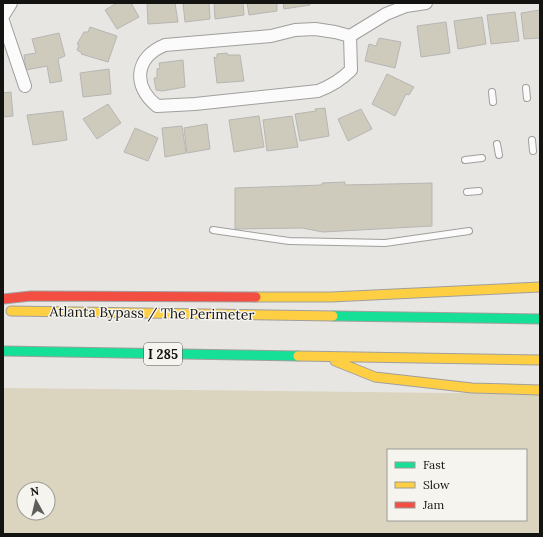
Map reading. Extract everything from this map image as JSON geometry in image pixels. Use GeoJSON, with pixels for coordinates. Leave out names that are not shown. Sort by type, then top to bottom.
{"type":"FeatureCollection","features":[{"type":"Feature","properties":{"kind":"highway"},"geometry":{"type":"LineString","coordinates":[[3,299],[31,296],[331,297],[540,287]]}},
{"type":"Feature","properties":{"kind":"highway","name":"Atlanta Bypass / The Perimeter"},"geometry":{"type":"LineString","coordinates":[[3,311],[540,319]]}},
{"type":"Feature","properties":{"kind":"highway","name":"I 285"},"geometry":{"type":"LineString","coordinates":[[3,351],[540,360]]}},
{"type":"Feature","properties":{"kind":"highway"},"geometry":{"type":"LineString","coordinates":[[322,356],[375,377],[472,388],[540,390]]}},
{"type":"Feature","properties":{"kind":"street"},"geometry":{"type":"LineString","coordinates":[[3,16],[11,3]]}},
{"type":"Feature","properties":{"kind":"street"},"geometry":{"type":"LineString","coordinates":[[355,33],[351,70],[331,86],[318,91],[195,104],[157,106],[145,93],[141,85],[140,75],[142,65],[148,55],[155,49],[165,45],[271,36],[315,29],[355,33],[386,14],[406,6],[426,3]]}},
{"type":"Feature","properties":{"kind":"street"},"geometry":{"type":"LineString","coordinates":[[3,21],[25,86]]}},
{"type":"Feature","properties":{"kind":"lane"},"geometry":{"type":"LineString","coordinates":[[526,88],[527,98]]}},
{"type":"Feature","properties":{"kind":"lane"},"geometry":{"type":"LineString","coordinates":[[492,92],[493,102]]}},
{"type":"Feature","properties":{"kind":"lane"},"geometry":{"type":"LineString","coordinates":[[532,140],[533,151]]}},
{"type":"Feature","properties":{"kind":"lane"},"geometry":{"type":"LineString","coordinates":[[497,144],[499,156]]}},
{"type":"Feature","properties":{"kind":"lane"},"geometry":{"type":"LineString","coordinates":[[465,160],[482,158]]}},
{"type":"Feature","properties":{"kind":"lane"},"geometry":{"type":"LineString","coordinates":[[467,192],[479,191]]}},
{"type":"Feature","properties":{"kind":"lane"},"geometry":{"type":"LineString","coordinates":[[213,230],[289,241],[385,243],[469,231]]}},
{"type":"Feature","properties":{"kind":"shaded area"},"geometry":{"type":"Polygon","coordinates":[[[3,388],[540,394],[540,534],[3,534],[3,388]]]}},
{"type":"Feature","properties":{"kind":"building"},"geometry":{"type":"Polygon","coordinates":[[[117,3],[131,3],[139,17],[117,29],[105,10],[117,3]]]}},
{"type":"Feature","properties":{"kind":"building"},"geometry":{"type":"Polygon","coordinates":[[[147,3],[175,3],[178,22],[148,24],[147,3]]]}},
{"type":"Feature","properties":{"kind":"building"},"geometry":{"type":"Polygon","coordinates":[[[183,3],[209,3],[210,19],[185,22],[183,3]]]}},
{"type":"Feature","properties":{"kind":"building"},"geometry":{"type":"Polygon","coordinates":[[[214,3],[243,3],[244,15],[215,19],[214,3]]]}},
{"type":"Feature","properties":{"kind":"building"},"geometry":{"type":"Polygon","coordinates":[[[247,3],[277,3],[277,11],[249,15],[247,3]]]}},
{"type":"Feature","properties":{"kind":"building"},"geometry":{"type":"Polygon","coordinates":[[[283,3],[310,3],[310,5],[284,9],[283,3]]]}},
{"type":"Feature","properties":{"kind":"building"},"geometry":{"type":"Polygon","coordinates":[[[540,10],[540,38],[524,39],[521,13],[540,10]]]}},
{"type":"Feature","properties":{"kind":"building"},"geometry":{"type":"Polygon","coordinates":[[[515,12],[519,41],[491,44],[487,15],[515,12]]]}},
{"type":"Feature","properties":{"kind":"building"},"geometry":{"type":"Polygon","coordinates":[[[482,17],[486,44],[458,49],[454,21],[482,17]]]}},
{"type":"Feature","properties":{"kind":"building"},"geometry":{"type":"Polygon","coordinates":[[[446,22],[450,53],[421,57],[417,26],[446,22]]]}},
{"type":"Feature","properties":{"kind":"building"},"geometry":{"type":"Polygon","coordinates":[[[90,27],[117,36],[108,62],[81,54],[82,53],[77,50],[79,45],[77,44],[84,32],[88,32],[90,27]]]}},
{"type":"Feature","properties":{"kind":"building"},"geometry":{"type":"Polygon","coordinates":[[[59,33],[65,56],[58,59],[62,81],[50,83],[47,66],[26,70],[24,55],[36,53],[32,39],[59,33]]]}},
{"type":"Feature","properties":{"kind":"building"},"geometry":{"type":"Polygon","coordinates":[[[379,38],[401,42],[395,68],[365,61],[369,44],[376,46],[379,38]]]}},
{"type":"Feature","properties":{"kind":"building"},"geometry":{"type":"Polygon","coordinates":[[[227,53],[228,55],[240,55],[244,81],[217,83],[214,57],[217,58],[217,54],[227,53]]]}},
{"type":"Feature","properties":{"kind":"building"},"geometry":{"type":"Polygon","coordinates":[[[183,60],[185,87],[162,91],[156,90],[154,78],[157,78],[157,69],[160,68],[159,63],[183,60]]]}},
{"type":"Feature","properties":{"kind":"building"},"geometry":{"type":"Polygon","coordinates":[[[109,69],[111,94],[83,97],[80,73],[109,69]]]}},
{"type":"Feature","properties":{"kind":"building"},"geometry":{"type":"Polygon","coordinates":[[[387,74],[414,87],[409,95],[406,94],[395,116],[372,104],[387,74]]]}},
{"type":"Feature","properties":{"kind":"building"},"geometry":{"type":"Polygon","coordinates":[[[11,92],[13,116],[3,117],[3,93],[11,92]]]}},
{"type":"Feature","properties":{"kind":"building"},"geometry":{"type":"Polygon","coordinates":[[[108,104],[121,123],[97,139],[83,119],[108,104]]]}},
{"type":"Feature","properties":{"kind":"building"},"geometry":{"type":"Polygon","coordinates":[[[325,108],[329,136],[300,141],[295,114],[325,108]]]}},
{"type":"Feature","properties":{"kind":"building"},"geometry":{"type":"Polygon","coordinates":[[[361,109],[372,129],[348,141],[338,119],[361,109]]]}},
{"type":"Feature","properties":{"kind":"building"},"geometry":{"type":"Polygon","coordinates":[[[63,111],[67,140],[33,145],[27,115],[63,111]]]}},
{"type":"Feature","properties":{"kind":"building"},"geometry":{"type":"Polygon","coordinates":[[[259,116],[264,147],[234,152],[229,120],[259,116]]]}},
{"type":"Feature","properties":{"kind":"building"},"geometry":{"type":"Polygon","coordinates":[[[292,116],[298,147],[267,151],[263,120],[292,116]]]}},
{"type":"Feature","properties":{"kind":"building"},"geometry":{"type":"Polygon","coordinates":[[[207,124],[210,149],[187,153],[184,128],[207,124]]]}},
{"type":"Feature","properties":{"kind":"building"},"geometry":{"type":"Polygon","coordinates":[[[182,126],[186,153],[165,157],[162,128],[182,126]]]}},
{"type":"Feature","properties":{"kind":"building"},"geometry":{"type":"Polygon","coordinates":[[[135,128],[158,138],[148,161],[124,152],[135,128]]]}},
{"type":"Feature","properties":{"kind":"building"},"geometry":{"type":"Polygon","coordinates":[[[345,182],[345,185],[432,183],[432,226],[323,232],[302,228],[235,229],[235,188],[322,185],[322,183],[345,182]]]}},
{"type":"Feature","properties":{"kind":"traffic: fast"},"geometry":{"type":"LineString","coordinates":[[333,316],[540,319]]}},
{"type":"Feature","properties":{"kind":"traffic: fast"},"geometry":{"type":"LineString","coordinates":[[3,351],[298,356]]}},
{"type":"Feature","properties":{"kind":"traffic: slow"},"geometry":{"type":"LineString","coordinates":[[256,297],[331,297],[540,287]]}},
{"type":"Feature","properties":{"kind":"traffic: slow"},"geometry":{"type":"LineString","coordinates":[[11,311],[333,316]]}},
{"type":"Feature","properties":{"kind":"traffic: slow"},"geometry":{"type":"LineString","coordinates":[[298,356],[540,360]]}},
{"type":"Feature","properties":{"kind":"traffic: slow"},"geometry":{"type":"LineString","coordinates":[[335,361],[375,377],[472,388],[540,390]]}},
{"type":"Feature","properties":{"kind":"traffic: jam"},"geometry":{"type":"LineString","coordinates":[[3,299],[31,296],[256,297]]}}]}
